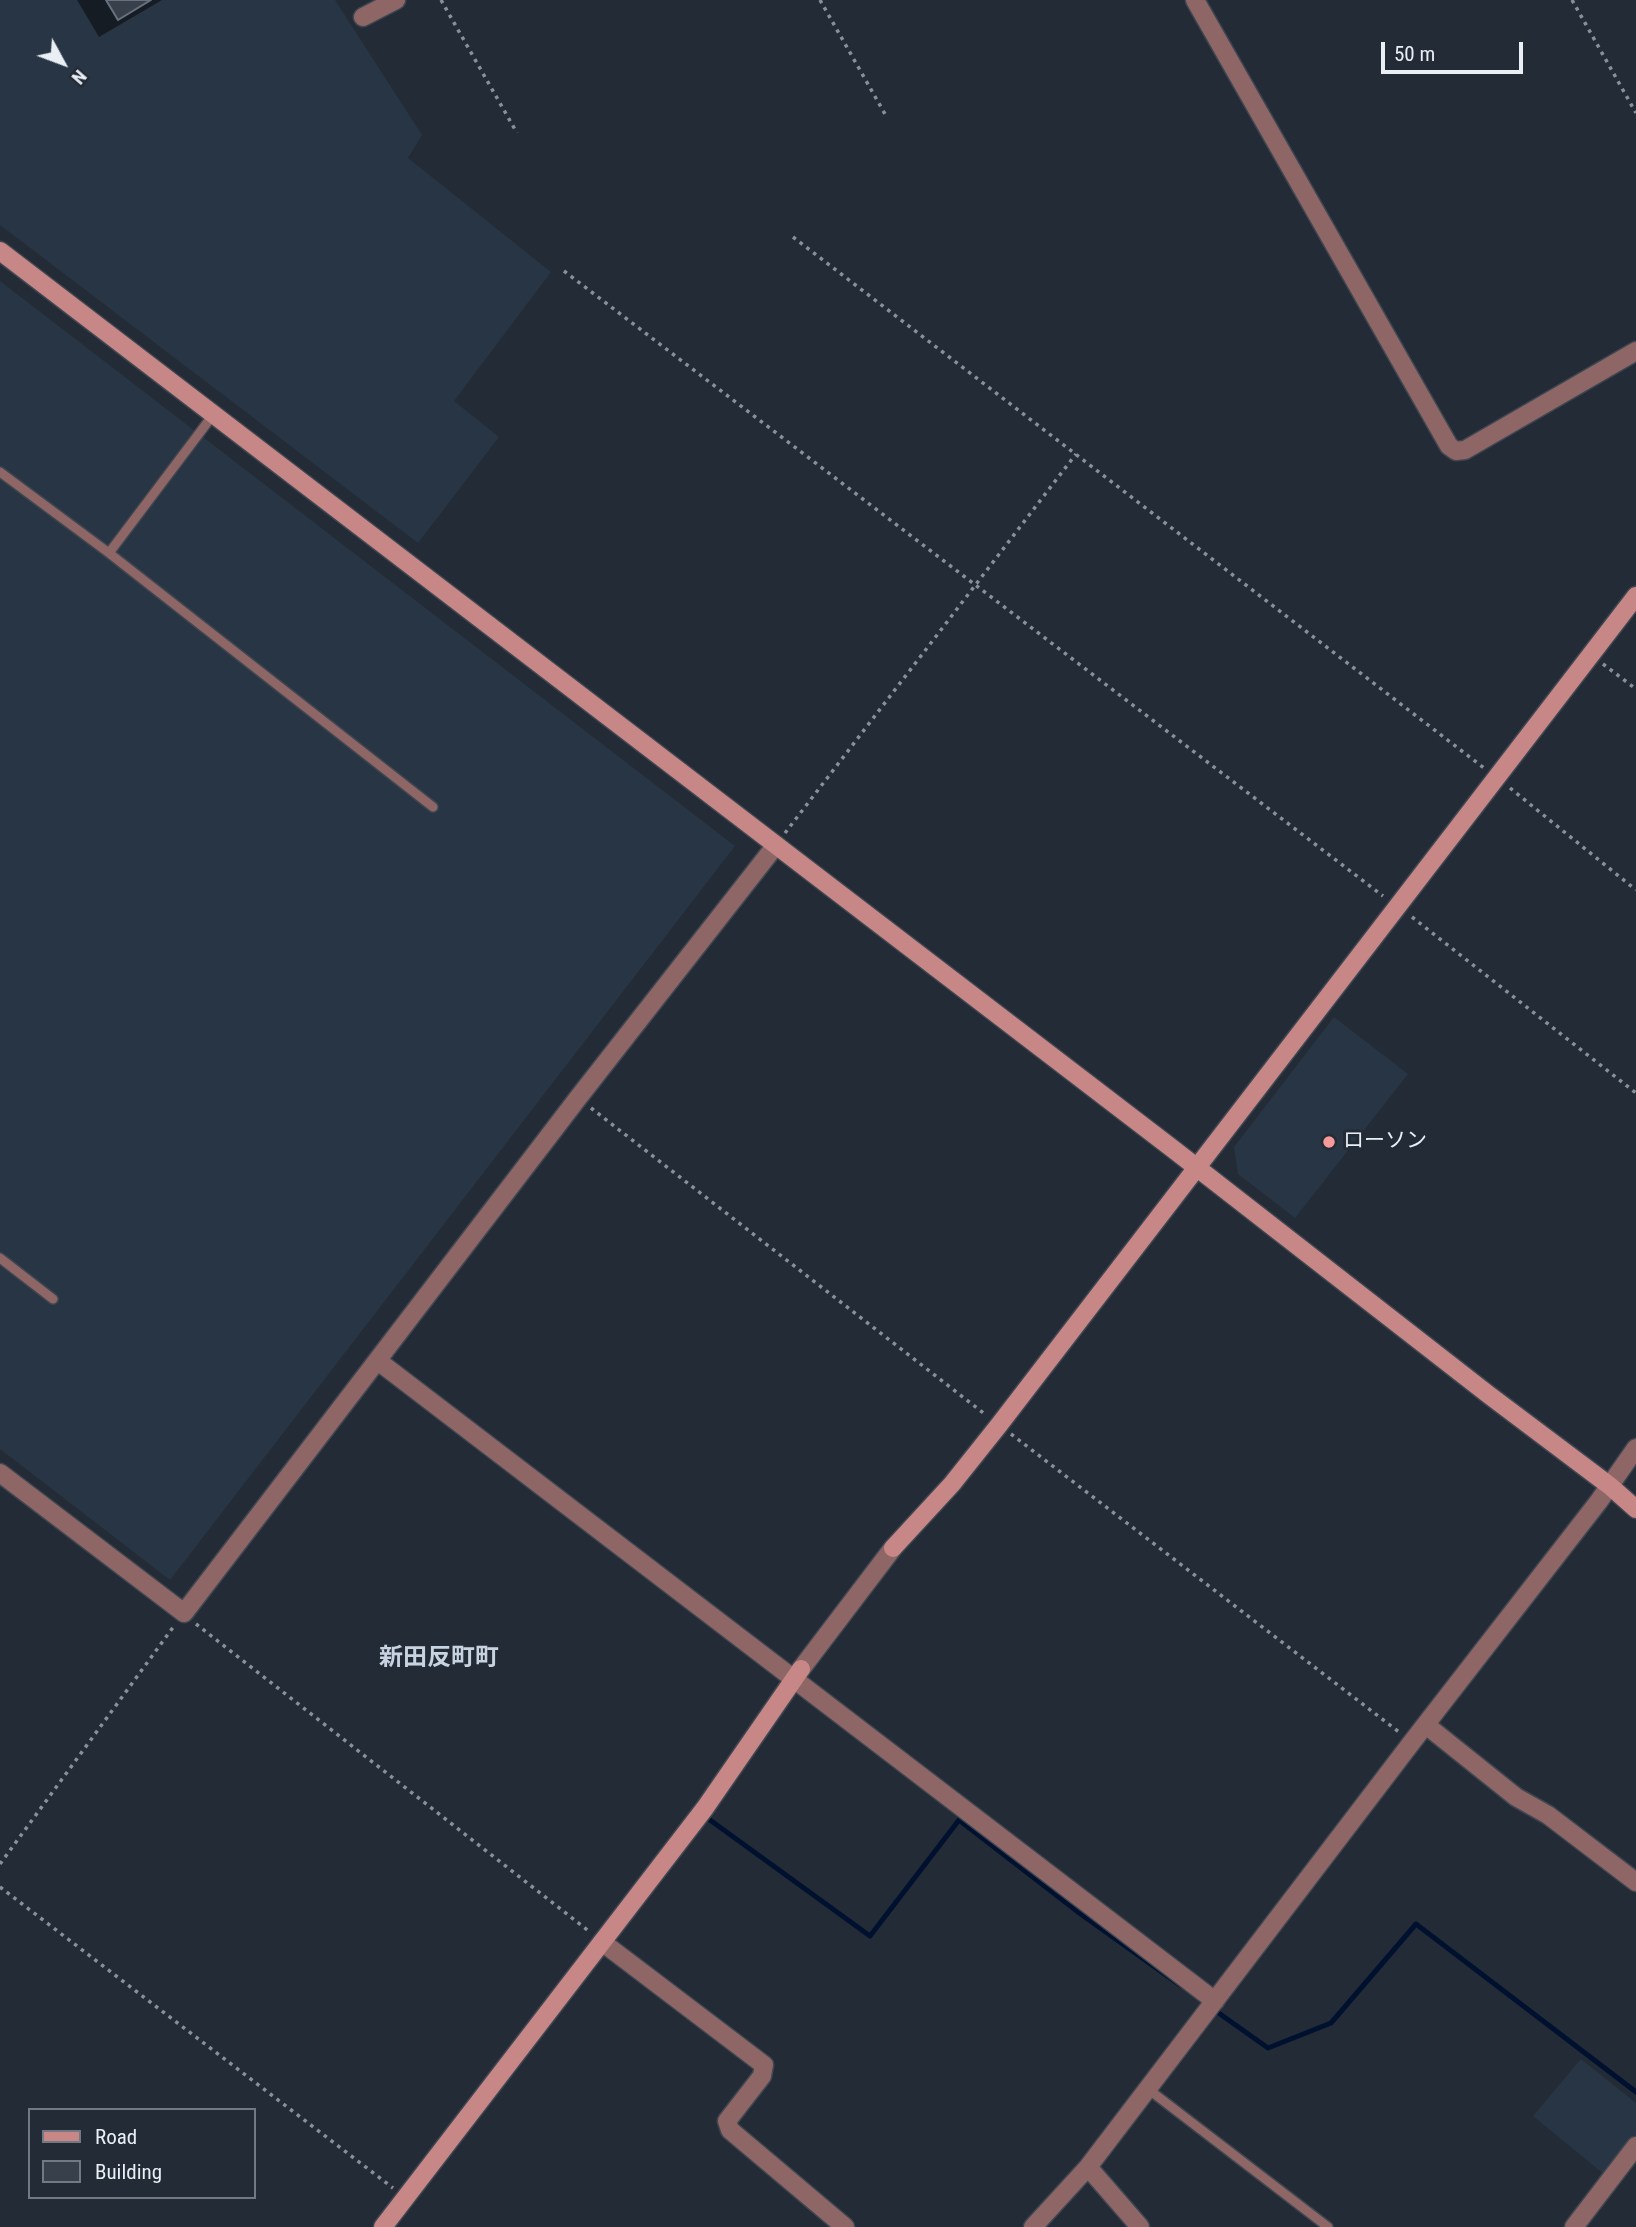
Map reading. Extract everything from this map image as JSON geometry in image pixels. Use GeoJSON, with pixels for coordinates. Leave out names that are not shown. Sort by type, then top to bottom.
{"type":"FeatureCollection","features":[{"type":"Feature","properties":{"kind":"street"},"geometry":{"type":"LineString","coordinates":[[363,17],[396,0]]}},
{"type":"Feature","properties":{"kind":"street"},"geometry":{"type":"LineString","coordinates":[[1195,0],[1449,446],[1455,451],[1465,450],[1636,351]]}},
{"type":"Feature","properties":{"kind":"street"},"geometry":{"type":"LineString","coordinates":[[0,251],[1197,1168],[1610,1486],[1636,1510]]}},
{"type":"Feature","properties":{"kind":"street"},"geometry":{"type":"LineString","coordinates":[[383,2227],[705,1808],[797,1674],[893,1548],[952,1484],[999,1425],[1636,596]]}},
{"type":"Feature","properties":{"kind":"street"},"geometry":{"type":"LineString","coordinates":[[0,1473],[184,1613],[578,1098],[776,845]]}},
{"type":"Feature","properties":{"kind":"street"},"geometry":{"type":"LineString","coordinates":[[378,1361],[797,1674],[1215,2001]]}},
{"type":"Feature","properties":{"kind":"street"},"geometry":{"type":"LineString","coordinates":[[1033,2227],[1088,2167],[1610,1486],[1636,1448]]}},
{"type":"Feature","properties":{"kind":"street"},"geometry":{"type":"LineString","coordinates":[[1426,1725],[1516,1797],[1548,1815],[1636,1882]]}},
{"type":"Feature","properties":{"kind":"street"},"geometry":{"type":"LineString","coordinates":[[602,1942],[764,2065],[762,2076],[727,2121],[730,2130],[845,2227]]}},
{"type":"Feature","properties":{"kind":"street"},"geometry":{"type":"LineString","coordinates":[[1574,2227],[1636,2146]]}},
{"type":"Feature","properties":{"kind":"street"},"geometry":{"type":"LineString","coordinates":[[1088,2167],[1140,2227]]}},
{"type":"Feature","properties":{"kind":"lane"},"geometry":{"type":"LineString","coordinates":[[108,553],[213,415]]}},
{"type":"Feature","properties":{"kind":"lane"},"geometry":{"type":"LineString","coordinates":[[0,472],[433,807]]}},
{"type":"Feature","properties":{"kind":"lane"},"geometry":{"type":"LineString","coordinates":[[0,1258],[53,1298]]}},
{"type":"Feature","properties":{"kind":"lane"},"geometry":{"type":"LineString","coordinates":[[1148,2089],[1328,2227]]}},
{"type":"Feature","properties":{"kind":"path"},"geometry":{"type":"LineString","coordinates":[[441,0],[517,132]]}},
{"type":"Feature","properties":{"kind":"path"},"geometry":{"type":"LineString","coordinates":[[820,0],[885,114]]}},
{"type":"Feature","properties":{"kind":"path"},"geometry":{"type":"LineString","coordinates":[[1572,0],[1636,113]]}},
{"type":"Feature","properties":{"kind":"path"},"geometry":{"type":"LineString","coordinates":[[793,237],[1496,777],[1636,890]]}},
{"type":"Feature","properties":{"kind":"path"},"geometry":{"type":"LineString","coordinates":[[564,271],[1397,906],[1636,1093]]}},
{"type":"Feature","properties":{"kind":"path"},"geometry":{"type":"LineString","coordinates":[[776,845],[1076,454]]}},
{"type":"Feature","properties":{"kind":"path"},"geometry":{"type":"LineString","coordinates":[[1591,654],[1636,689]]}},
{"type":"Feature","properties":{"kind":"path"},"geometry":{"type":"LineString","coordinates":[[578,1098],[1412,1742]]}},
{"type":"Feature","properties":{"kind":"path"},"geometry":{"type":"LineString","coordinates":[[0,1864],[184,1613],[602,1942]]}},
{"type":"Feature","properties":{"kind":"path"},"geometry":{"type":"LineString","coordinates":[[0,1887],[406,2198]]}},
{"type":"Feature","properties":{"kind":"shaded area"},"geometry":{"type":"Polygon","coordinates":[[[0,0],[335,0],[422,135],[408,158],[551,272],[454,401],[499,437],[418,543],[0,225],[0,0]]]}},
{"type":"Feature","properties":{"kind":"shaded area"},"geometry":{"type":"Polygon","coordinates":[[[0,281],[735,846],[170,1580],[0,1449],[0,281]]]}},
{"type":"Feature","properties":{"kind":"shaded area"},"geometry":{"type":"Polygon","coordinates":[[[1334,1017],[1408,1074],[1295,1218],[1238,1174],[1234,1147],[1334,1017]]]}},
{"type":"Feature","properties":{"kind":"shaded area"},"geometry":{"type":"Polygon","coordinates":[[[1581,2059],[1636,2103],[1636,2135],[1605,2175],[1533,2116],[1581,2059]]]}},
{"type":"Feature","properties":{"kind":"building"},"geometry":{"type":"Polygon","coordinates":[[[106,0],[151,0],[118,20],[106,0]]]}},
{"type":"Feature","properties":{"kind":"waterway"},"geometry":{"type":"LineString","coordinates":[[710,1820],[870,1936],[959,1820],[1082,1915],[1180,1985]]}},
{"type":"Feature","properties":{"kind":"waterway"},"geometry":{"type":"LineString","coordinates":[[1213,2009],[1268,2048],[1331,2023],[1416,1924],[1636,2092]]}},
{"type":"Feature","properties":{"kind":"place","name":"ローソン"},"geometry":{"type":"Point","coordinates":[1329,1142]}},
{"type":"Feature","properties":{"kind":"district","name":"新田反町町"},"geometry":{"type":"Point","coordinates":[439,1659]}}]}
